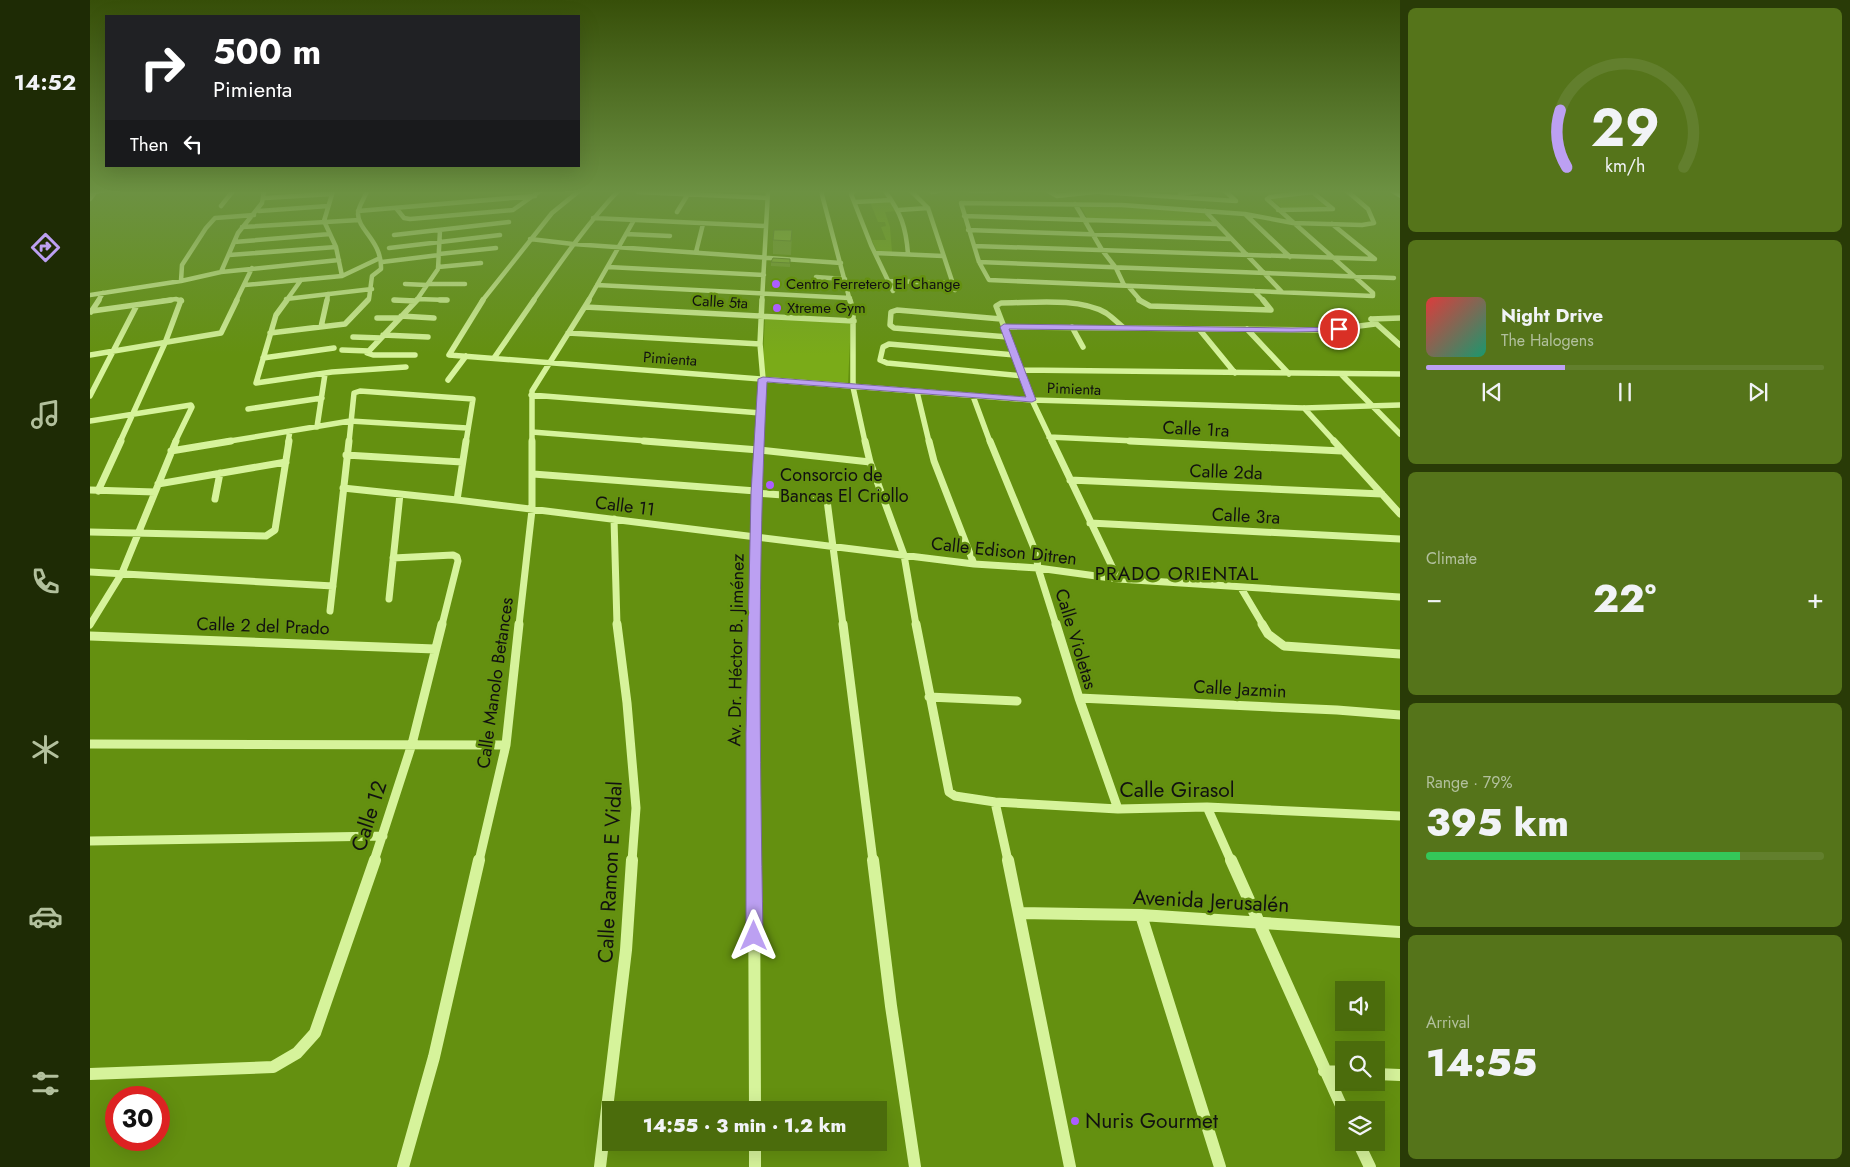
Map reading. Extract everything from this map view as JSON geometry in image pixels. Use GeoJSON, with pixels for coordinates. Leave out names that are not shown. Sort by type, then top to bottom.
{"type":"FeatureCollection","features":[{"type":"Feature","properties":{"kind":"street"},"geometry":{"type":"LineString","coordinates":[[181,281],[182,265],[195,245]]}},
{"type":"Feature","properties":{"kind":"street"},"geometry":{"type":"LineString","coordinates":[[221,272],[233,245]]}},
{"type":"Feature","properties":{"kind":"street"},"geometry":{"type":"LineString","coordinates":[[270,333],[346,324],[369,299],[372,289],[372,276],[381,269],[378,245]]}},
{"type":"Feature","properties":{"kind":"street"},"geometry":{"type":"LineString","coordinates":[[389,248],[410,245]]}},
{"type":"Feature","properties":{"kind":"street"},"geometry":{"type":"LineString","coordinates":[[342,350],[369,351],[400,318],[428,284],[438,267],[439,245]]}},
{"type":"Feature","properties":{"kind":"street","name":"Pimienta"},"geometry":{"type":"LineString","coordinates":[[525,245],[483,300],[449,354],[1032,400],[1304,408],[1400,405]]}},
{"type":"Feature","properties":{"kind":"street"},"geometry":{"type":"LineString","coordinates":[[494,358],[572,245]]}},
{"type":"Feature","properties":{"kind":"street"},"geometry":{"type":"LineString","coordinates":[[595,245],[841,262]]}},
{"type":"Feature","properties":{"kind":"street"},"geometry":{"type":"LineString","coordinates":[[696,252],[698,245]]}},
{"type":"Feature","properties":{"kind":"street","name":"Av. Dr. Héctor B. Jiménez"},"geometry":{"type":"LineString","coordinates":[[755,1101],[753,733],[756,492],[763,379],[760,344],[765,245]]}},
{"type":"Feature","properties":{"kind":"street"},"geometry":{"type":"LineString","coordinates":[[836,245],[854,321],[853,387],[870,462],[904,555],[929,697],[1017,701]]}},
{"type":"Feature","properties":{"kind":"street"},"geometry":{"type":"LineString","coordinates":[[871,245],[893,291]]}},
{"type":"Feature","properties":{"kind":"street"},"geometry":{"type":"LineString","coordinates":[[907,245],[908,254]]}},
{"type":"Feature","properties":{"kind":"street"},"geometry":{"type":"LineString","coordinates":[[940,245],[955,290]]}},
{"type":"Feature","properties":{"kind":"street"},"geometry":{"type":"LineString","coordinates":[[1099,245],[1116,268],[1126,286],[1138,299],[1150,306],[1271,310],[1254,291]]}},
{"type":"Feature","properties":{"kind":"street"},"geometry":{"type":"LineString","coordinates":[[1237,245],[1282,292]]}},
{"type":"Feature","properties":{"kind":"street"},"geometry":{"type":"LineString","coordinates":[[1278,245],[1290,257]]}},
{"type":"Feature","properties":{"kind":"street"},"geometry":{"type":"LineString","coordinates":[[1318,245],[1332,258],[1353,276],[1372,293],[1373,296],[989,280],[979,262],[974,246],[1290,257],[1332,258],[1375,259],[1358,245]]}},
{"type":"Feature","properties":{"kind":"street"},"geometry":{"type":"LineString","coordinates":[[229,255],[336,247],[342,276]]}},
{"type":"Feature","properties":{"kind":"street","name":"Calle Manolo Betances"},"geometry":{"type":"LineString","coordinates":[[403,1167],[434,1058],[506,745],[532,510],[531,395],[533,388],[619,247]]}},
{"type":"Feature","properties":{"kind":"street"},"geometry":{"type":"LineString","coordinates":[[245,285],[342,276],[381,261],[439,256],[496,248]]}},
{"type":"Feature","properties":{"kind":"street"},"geometry":{"type":"LineString","coordinates":[[874,253],[943,256]]}},
{"type":"Feature","properties":{"kind":"street"},"geometry":{"type":"LineString","coordinates":[[90,294],[181,281],[221,272],[340,260]]}},
{"type":"Feature","properties":{"kind":"street"},"geometry":{"type":"LineString","coordinates":[[979,262],[1394,278]]}},
{"type":"Feature","properties":{"kind":"street"},"geometry":{"type":"LineString","coordinates":[[438,267],[481,263]]}},
{"type":"Feature","properties":{"kind":"street"},"geometry":{"type":"LineString","coordinates":[[608,267],[764,275]]}},
{"type":"Feature","properties":{"kind":"street"},"geometry":{"type":"LineString","coordinates":[[90,355],[222,332],[252,268]]}},
{"type":"Feature","properties":{"kind":"street"},"geometry":{"type":"LineString","coordinates":[[816,277],[845,279]]}},
{"type":"Feature","properties":{"kind":"street"},"geometry":{"type":"LineString","coordinates":[[301,280],[276,315],[256,383],[345,371],[406,367]]}},
{"type":"Feature","properties":{"kind":"street"},"geometry":{"type":"LineString","coordinates":[[889,281],[952,283]]}},
{"type":"Feature","properties":{"kind":"street"},"geometry":{"type":"LineString","coordinates":[[405,284],[465,284]]}},
{"type":"Feature","properties":{"kind":"street"},"geometry":{"type":"LineString","coordinates":[[597,285],[763,292],[850,298]]}},
{"type":"Feature","properties":{"kind":"street"},"geometry":{"type":"LineString","coordinates":[[286,299],[372,289]]}},
{"type":"Feature","properties":{"kind":"street"},"geometry":{"type":"LineString","coordinates":[[91,313],[103,293]]}},
{"type":"Feature","properties":{"kind":"street"},"geometry":{"type":"LineString","coordinates":[[321,327],[328,294]]}},
{"type":"Feature","properties":{"kind":"street"},"geometry":{"type":"LineString","coordinates":[[91,313],[182,300],[133,414],[94,490],[154,492]]}},
{"type":"Feature","properties":{"kind":"street"},"geometry":{"type":"LineString","coordinates":[[394,300],[448,300]]}},
{"type":"Feature","properties":{"kind":"street"},"geometry":{"type":"LineString","coordinates":[[1118,578],[1032,400],[996,306],[997,304],[1082,304],[1099,309],[1124,328]]}},
{"type":"Feature","properties":{"kind":"street"},"geometry":{"type":"LineString","coordinates":[[90,396],[137,305]]}},
{"type":"Feature","properties":{"kind":"street","name":"Calle 5ta"},"geometry":{"type":"LineString","coordinates":[[584,307],[854,321]]}},
{"type":"Feature","properties":{"kind":"street"},"geometry":{"type":"LineString","coordinates":[[1001,318],[897,310],[891,312],[890,325],[894,328],[1008,336]]}},
{"type":"Feature","properties":{"kind":"street"},"geometry":{"type":"LineString","coordinates":[[378,318],[434,318]]}},
{"type":"Feature","properties":{"kind":"street"},"geometry":{"type":"LineString","coordinates":[[1400,318],[1371,319],[1400,344]]}},
{"type":"Feature","properties":{"kind":"street"},"geometry":{"type":"LineString","coordinates":[[1004,327],[1328,330],[1375,324]]}},
{"type":"Feature","properties":{"kind":"street"},"geometry":{"type":"LineString","coordinates":[[1072,327],[1083,346]]}},
{"type":"Feature","properties":{"kind":"street"},"geometry":{"type":"LineString","coordinates":[[1199,329],[1235,373]]}},
{"type":"Feature","properties":{"kind":"street"},"geometry":{"type":"LineString","coordinates":[[1247,330],[1289,374]]}},
{"type":"Feature","properties":{"kind":"street"},"geometry":{"type":"LineString","coordinates":[[568,333],[760,344]]}},
{"type":"Feature","properties":{"kind":"street"},"geometry":{"type":"LineString","coordinates":[[353,337],[428,337]]}},
{"type":"Feature","properties":{"kind":"street"},"geometry":{"type":"LineString","coordinates":[[1015,356],[884,345],[880,360],[882,362],[1022,373],[1400,374]]}},
{"type":"Feature","properties":{"kind":"street"},"geometry":{"type":"LineString","coordinates":[[262,358],[334,348]]}},
{"type":"Feature","properties":{"kind":"street"},"geometry":{"type":"LineString","coordinates":[[369,351],[367,353],[373,355],[415,355]]}},
{"type":"Feature","properties":{"kind":"street"},"geometry":{"type":"LineString","coordinates":[[448,380],[466,356]]}},
{"type":"Feature","properties":{"kind":"street"},"geometry":{"type":"LineString","coordinates":[[317,426],[325,374]]}},
{"type":"Feature","properties":{"kind":"street"},"geometry":{"type":"LineString","coordinates":[[1342,375],[1400,434]]}},
{"type":"Feature","properties":{"kind":"street"},"geometry":{"type":"LineString","coordinates":[[330,611],[342,488],[354,393],[360,391],[471,398],[474,400],[467,428],[457,500]]}},
{"type":"Feature","properties":{"kind":"street"},"geometry":{"type":"LineString","coordinates":[[916,392],[934,461],[974,564]]}},
{"type":"Feature","properties":{"kind":"street"},"geometry":{"type":"LineString","coordinates":[[531,395],[760,413]]}},
{"type":"Feature","properties":{"kind":"street","name":"Calle Violetas"},"geometry":{"type":"LineString","coordinates":[[973,396],[998,463],[1036,554],[1038,568],[1079,698],[1118,809]]}},
{"type":"Feature","properties":{"kind":"street"},"geometry":{"type":"LineString","coordinates":[[248,409],[322,398]]}},
{"type":"Feature","properties":{"kind":"street"},"geometry":{"type":"LineString","coordinates":[[90,421],[191,405],[192,407],[171,451],[122,573],[90,625]]}},
{"type":"Feature","properties":{"kind":"street"},"geometry":{"type":"LineString","coordinates":[[1304,408],[1400,514]]}},
{"type":"Feature","properties":{"kind":"street"},"geometry":{"type":"LineString","coordinates":[[171,451],[350,421],[467,428]]}},
{"type":"Feature","properties":{"kind":"street"},"geometry":{"type":"LineString","coordinates":[[90,532],[266,536],[271,534],[274,530],[290,431]]}},
{"type":"Feature","properties":{"kind":"street"},"geometry":{"type":"LineString","coordinates":[[532,432],[759,450],[870,462]]}},
{"type":"Feature","properties":{"kind":"street","name":"Calle 1ra"},"geometry":{"type":"LineString","coordinates":[[1049,437],[1342,451]]}},
{"type":"Feature","properties":{"kind":"street"},"geometry":{"type":"LineString","coordinates":[[346,455],[462,462]]}},
{"type":"Feature","properties":{"kind":"street"},"geometry":{"type":"LineString","coordinates":[[158,484],[286,462]]}},
{"type":"Feature","properties":{"kind":"street"},"geometry":{"type":"LineString","coordinates":[[215,499],[220,473]]}},
{"type":"Feature","properties":{"kind":"street"},"geometry":{"type":"LineString","coordinates":[[533,474],[826,499],[890,1006],[915,1167]]}},
{"type":"Feature","properties":{"kind":"street","name":"Calle 2da"},"geometry":{"type":"LineString","coordinates":[[1070,480],[1382,494]]}},
{"type":"Feature","properties":{"kind":"street","name":"Calle 11"},"geometry":{"type":"LineString","coordinates":[[342,488],[457,500],[904,555]]}},
{"type":"Feature","properties":{"kind":"street"},"geometry":{"type":"LineString","coordinates":[[389,600],[400,494]]}},
{"type":"Feature","properties":{"kind":"street","name":"Calle Ramon E Vidal"},"geometry":{"type":"LineString","coordinates":[[600,1167],[626,950],[636,808],[627,703],[617,624],[614,519]]}},
{"type":"Feature","properties":{"kind":"street","name":"Calle 3ra"},"geometry":{"type":"LineString","coordinates":[[1090,523],[1400,539]]}},
{"type":"Feature","properties":{"kind":"street","name":"Calle 12"},"geometry":{"type":"LineString","coordinates":[[90,1074],[272,1067],[301,1050],[315,1033],[383,836],[412,744],[458,561],[458,557],[453,555],[393,558]]}},
{"type":"Feature","properties":{"kind":"street","name":"Calle Edison Ditren"},"geometry":{"type":"LineString","coordinates":[[904,555],[1118,578],[1241,588],[1400,597]]}},
{"type":"Feature","properties":{"kind":"street"},"geometry":{"type":"LineString","coordinates":[[90,572],[332,586]]}},
{"type":"Feature","properties":{"kind":"street"},"geometry":{"type":"LineString","coordinates":[[1241,588],[1268,634],[1284,646],[1400,654]]}},
{"type":"Feature","properties":{"kind":"street","name":"Calle 2 del Prado"},"geometry":{"type":"LineString","coordinates":[[90,636],[435,650]]}},
{"type":"Feature","properties":{"kind":"street","name":"Calle Girasol"},"geometry":{"type":"LineString","coordinates":[[929,697],[947,787],[954,796],[995,802],[1118,809],[1207,807],[1400,816]]}},
{"type":"Feature","properties":{"kind":"street","name":"Calle Jazmin"},"geometry":{"type":"LineString","coordinates":[[1079,698],[1337,710],[1400,715]]}},
{"type":"Feature","properties":{"kind":"street"},"geometry":{"type":"LineString","coordinates":[[90,744],[506,745]]}},
{"type":"Feature","properties":{"kind":"street"},"geometry":{"type":"LineString","coordinates":[[995,802],[1070,1167]]}},
{"type":"Feature","properties":{"kind":"street"},"geometry":{"type":"LineString","coordinates":[[1207,807],[1339,1101]]}},
{"type":"Feature","properties":{"kind":"street"},"geometry":{"type":"LineString","coordinates":[[90,841],[383,836]]}},
{"type":"Feature","properties":{"kind":"street","name":"Avenida Jerusalén"},"geometry":{"type":"LineString","coordinates":[[1019,913],[1141,915],[1400,932]]}},
{"type":"Feature","properties":{"kind":"street"},"geometry":{"type":"LineString","coordinates":[[1141,915],[1220,1167]]}},
{"type":"Feature","properties":{"kind":"street"},"geometry":{"type":"LineString","coordinates":[[1324,1071],[1335,1072]]}},
{"type":"Feature","properties":{"kind":"street"},"geometry":{"type":"LineString","coordinates":[[1385,1074],[1400,1075]]}},
{"type":"Feature","properties":{"kind":"street"},"geometry":{"type":"LineString","coordinates":[[755,1151],[755,1167]]}},
{"type":"Feature","properties":{"kind":"street"},"geometry":{"type":"LineString","coordinates":[[1362,1151],[1370,1167]]}},
{"type":"Feature","properties":{"kind":"green space"},"geometry":{"type":"Polygon","coordinates":[[[874,245],[891,245],[892,252],[877,252],[874,245]]]}},
{"type":"Feature","properties":{"kind":"green space"},"geometry":{"type":"Polygon","coordinates":[[[765,318],[851,321],[848,384],[762,377],[765,318]]]}},
{"type":"Feature","properties":{"kind":"building"},"geometry":{"type":"Polygon","coordinates":[[[773,258],[790,259],[790,263],[771,262],[773,258]]]}},
{"type":"Feature","properties":{"kind":"place","name":"Centro Ferretero El Change"},"geometry":{"type":"Point","coordinates":[776,284]}},
{"type":"Feature","properties":{"kind":"place","name":"Xtreme Gym"},"geometry":{"type":"Point","coordinates":[777,308]}},
{"type":"Feature","properties":{"kind":"place","name":"Consorcio de Bancas El Criollo"},"geometry":{"type":"Point","coordinates":[770,485]}},
{"type":"Feature","properties":{"kind":"place","name":"Nuris Gourmet"},"geometry":{"type":"Point","coordinates":[1075,1121]}},
{"type":"Feature","properties":{"kind":"district","name":"PRADO ORIENTAL"},"geometry":{"type":"Point","coordinates":[1177,573]}},
{"type":"Feature","properties":{"kind":"route"},"geometry":{"type":"LineString","coordinates":[[754,936],[753,733],[756,493],[763,379],[1032,400],[1004,327],[1339,329]]}}]}
